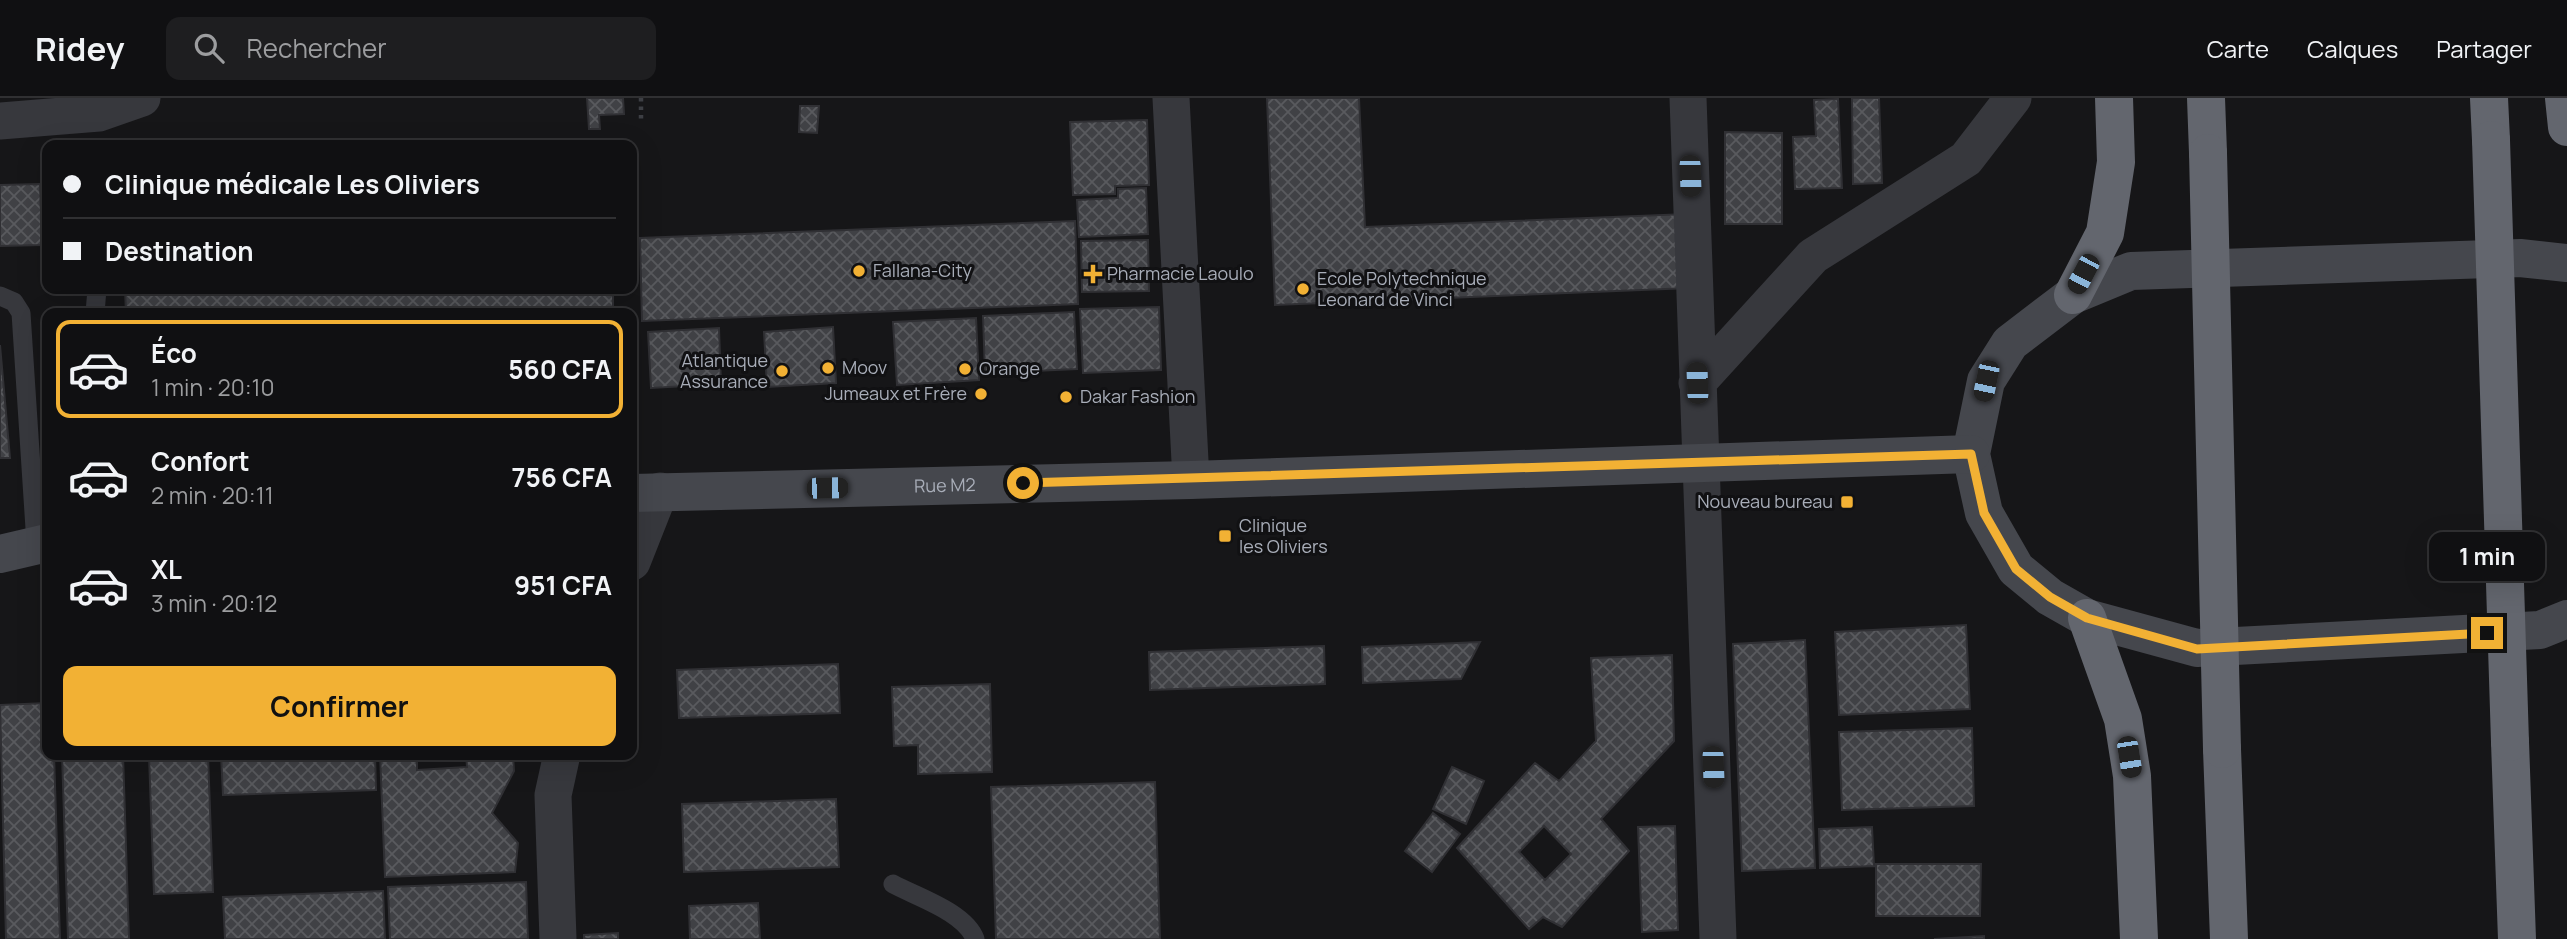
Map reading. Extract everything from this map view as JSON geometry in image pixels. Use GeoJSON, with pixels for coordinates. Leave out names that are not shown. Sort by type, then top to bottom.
{"type":"FeatureCollection","features":[{"type":"Feature","properties":{"kind":"highway"},"geometry":{"type":"LineString","coordinates":[[2073,295],[2105,233],[2116,162],[2114,98]]}},
{"type":"Feature","properties":{"kind":"highway"},"geometry":{"type":"LineString","coordinates":[[2206,98],[2222,749],[2230,939]]}},
{"type":"Feature","properties":{"kind":"highway"},"geometry":{"type":"LineString","coordinates":[[2489,98],[2517,939]]}},
{"type":"Feature","properties":{"kind":"highway"},"geometry":{"type":"LineString","coordinates":[[2564,98],[2567,127]]}},
{"type":"Feature","properties":{"kind":"highway"},"geometry":{"type":"LineString","coordinates":[[2087,618],[2123,719],[2132,776],[2139,939]]}},
{"type":"Feature","properties":{"kind":"main road"},"geometry":{"type":"LineString","coordinates":[[2567,263],[2519,258],[2131,271],[2073,295],[2010,343],[1986,381],[1971,454],[1984,513],[2016,569],[2050,597],[2087,618],[2197,649],[2540,630],[2567,619]]}},
{"type":"Feature","properties":{"kind":"main road","name":"Rue M2"},"geometry":{"type":"LineString","coordinates":[[646,492],[1191,480],[1971,454]]}},
{"type":"Feature","properties":{"kind":"street"},"geometry":{"type":"LineString","coordinates":[[0,121],[99,113],[142,98]]}},
{"type":"Feature","properties":{"kind":"street"},"geometry":{"type":"LineString","coordinates":[[1171,98],[1191,480]]}},
{"type":"Feature","properties":{"kind":"street"},"geometry":{"type":"LineString","coordinates":[[1688,98],[1718,939]]}},
{"type":"Feature","properties":{"kind":"street"},"geometry":{"type":"LineString","coordinates":[[1697,383],[1813,256],[1966,159],[2013,98]]}},
{"type":"Feature","properties":{"kind":"street"},"geometry":{"type":"LineString","coordinates":[[637,537],[646,492]]}},
{"type":"Feature","properties":{"kind":"street"},"geometry":{"type":"LineString","coordinates":[[558,939],[553,795],[561,760]]}},
{"type":"Feature","properties":{"kind":"lane"},"geometry":{"type":"LineString","coordinates":[[0,296],[14,302],[21,313],[28,547]]}},
{"type":"Feature","properties":{"kind":"lane"},"geometry":{"type":"LineString","coordinates":[[893,884],[953,916],[972,930],[975,939]]}},
{"type":"Feature","properties":{"kind":"path"},"geometry":{"type":"LineString","coordinates":[[641,98],[641,120]]}},
{"type":"Feature","properties":{"kind":"building"},"geometry":{"type":"Polygon","coordinates":[[[587,98],[623,98],[624,114],[599,115],[600,129],[589,129],[587,98]]]}},
{"type":"Feature","properties":{"kind":"building"},"geometry":{"type":"Polygon","coordinates":[[[1267,98],[1359,98],[1365,227],[1687,214],[1690,288],[1275,305],[1267,98]]]}},
{"type":"Feature","properties":{"kind":"building"},"geometry":{"type":"Polygon","coordinates":[[[1852,98],[1879,98],[1882,183],[1853,184],[1852,98]]]}},
{"type":"Feature","properties":{"kind":"building"},"geometry":{"type":"Polygon","coordinates":[[[1838,99],[1842,188],[1795,189],[1793,137],[1816,136],[1814,100],[1838,99]]]}},
{"type":"Feature","properties":{"kind":"building"},"geometry":{"type":"Polygon","coordinates":[[[800,106],[819,106],[817,133],[799,132],[800,106]]]}},
{"type":"Feature","properties":{"kind":"building"},"geometry":{"type":"Polygon","coordinates":[[[1147,120],[1149,185],[1115,186],[1115,194],[1073,195],[1070,122],[1147,120]]]}},
{"type":"Feature","properties":{"kind":"building"},"geometry":{"type":"Polygon","coordinates":[[[1725,132],[1782,133],[1782,224],[1725,224],[1725,132]]]}},
{"type":"Feature","properties":{"kind":"building"},"geometry":{"type":"Polygon","coordinates":[[[40,184],[42,245],[0,246],[0,185],[40,184]]]}},
{"type":"Feature","properties":{"kind":"building"},"geometry":{"type":"Polygon","coordinates":[[[1146,188],[1148,234],[1079,237],[1077,200],[1118,198],[1118,189],[1146,188]]]}},
{"type":"Feature","properties":{"kind":"building","name":"Fallana-City"},"geometry":{"type":"Polygon","coordinates":[[[1075,221],[1078,304],[642,321],[640,238],[1075,221]]]}},
{"type":"Feature","properties":{"kind":"building"},"geometry":{"type":"Polygon","coordinates":[[[1148,240],[1149,291],[1082,292],[1081,241],[1148,240]]]}},
{"type":"Feature","properties":{"kind":"building"},"geometry":{"type":"Polygon","coordinates":[[[125,294],[613,294],[613,308],[126,308],[125,294]]]}},
{"type":"Feature","properties":{"kind":"building"},"geometry":{"type":"Polygon","coordinates":[[[1159,307],[1161,370],[1083,373],[1080,309],[1159,307]]]}},
{"type":"Feature","properties":{"kind":"building"},"geometry":{"type":"Polygon","coordinates":[[[1074,312],[1077,369],[985,373],[983,316],[1074,312]]]}},
{"type":"Feature","properties":{"kind":"building"},"geometry":{"type":"Polygon","coordinates":[[[976,318],[979,380],[897,385],[893,322],[976,318]]]}},
{"type":"Feature","properties":{"kind":"building"},"geometry":{"type":"Polygon","coordinates":[[[833,327],[836,383],[767,387],[764,332],[833,327]]]}},
{"type":"Feature","properties":{"kind":"building"},"geometry":{"type":"Polygon","coordinates":[[[719,328],[721,384],[651,388],[648,332],[719,328]]]}},
{"type":"Feature","properties":{"kind":"building"},"geometry":{"type":"Polygon","coordinates":[[[0,345],[10,458],[0,458],[0,345]]]}},
{"type":"Feature","properties":{"kind":"building"},"geometry":{"type":"Polygon","coordinates":[[[1966,625],[1970,709],[1839,715],[1835,632],[1966,625]]]}},
{"type":"Feature","properties":{"kind":"building"},"geometry":{"type":"Polygon","coordinates":[[[1805,640],[1815,868],[1742,871],[1733,644],[1805,640]]]}},
{"type":"Feature","properties":{"kind":"building"},"geometry":{"type":"Polygon","coordinates":[[[1480,642],[1461,679],[1363,683],[1362,647],[1480,642]]]}},
{"type":"Feature","properties":{"kind":"building"},"geometry":{"type":"Polygon","coordinates":[[[1324,646],[1325,684],[1150,690],[1149,652],[1324,646]]]}},
{"type":"Feature","properties":{"kind":"building"},"geometry":{"type":"Polygon","coordinates":[[[1672,655],[1674,741],[1601,819],[1629,851],[1562,927],[1543,917],[1529,929],[1457,848],[1535,763],[1559,781],[1596,741],[1591,658],[1672,655]],[[1544,826],[1519,852],[1545,880],[1571,854],[1544,826]]]}},
{"type":"Feature","properties":{"kind":"building"},"geometry":{"type":"Polygon","coordinates":[[[838,664],[840,713],[679,718],[677,670],[838,664]]]}},
{"type":"Feature","properties":{"kind":"building"},"geometry":{"type":"Polygon","coordinates":[[[990,684],[992,772],[918,774],[918,745],[894,746],[892,687],[990,684]]]}},
{"type":"Feature","properties":{"kind":"building"},"geometry":{"type":"Polygon","coordinates":[[[42,703],[42,760],[54,760],[60,939],[6,939],[0,705],[42,703]]]}},
{"type":"Feature","properties":{"kind":"building"},"geometry":{"type":"Polygon","coordinates":[[[1972,728],[1974,806],[1842,810],[1839,732],[1972,728]]]}},
{"type":"Feature","properties":{"kind":"building"},"geometry":{"type":"Polygon","coordinates":[[[62,760],[123,760],[129,939],[68,939],[62,760]]]}},
{"type":"Feature","properties":{"kind":"building"},"geometry":{"type":"Polygon","coordinates":[[[149,760],[208,760],[213,892],[154,894],[149,760]]]}},
{"type":"Feature","properties":{"kind":"building"},"geometry":{"type":"Polygon","coordinates":[[[221,760],[375,760],[376,790],[223,795],[221,760]]]}},
{"type":"Feature","properties":{"kind":"building"},"geometry":{"type":"Polygon","coordinates":[[[380,760],[417,760],[417,770],[467,767],[466,760],[513,760],[514,771],[492,813],[518,843],[515,872],[385,877],[380,760]]]}},
{"type":"Feature","properties":{"kind":"building"},"geometry":{"type":"Polygon","coordinates":[[[1452,767],[1484,781],[1466,824],[1433,809],[1452,767]]]}},
{"type":"Feature","properties":{"kind":"building"},"geometry":{"type":"Polygon","coordinates":[[[1155,782],[1160,939],[996,939],[991,787],[1155,782]]]}},
{"type":"Feature","properties":{"kind":"building"},"geometry":{"type":"Polygon","coordinates":[[[836,799],[839,867],[684,872],[682,804],[836,799]]]}},
{"type":"Feature","properties":{"kind":"building"},"geometry":{"type":"Polygon","coordinates":[[[1433,813],[1460,834],[1432,872],[1405,851],[1433,813]]]}},
{"type":"Feature","properties":{"kind":"building"},"geometry":{"type":"Polygon","coordinates":[[[1675,826],[1678,930],[1642,932],[1638,827],[1675,826]]]}},
{"type":"Feature","properties":{"kind":"building"},"geometry":{"type":"Polygon","coordinates":[[[1872,827],[1874,866],[1820,868],[1819,829],[1872,827]]]}},
{"type":"Feature","properties":{"kind":"building"},"geometry":{"type":"Polygon","coordinates":[[[1876,864],[1981,864],[1980,916],[1876,916],[1876,864]]]}},
{"type":"Feature","properties":{"kind":"building"},"geometry":{"type":"Polygon","coordinates":[[[526,882],[528,939],[390,939],[388,887],[526,882]]]}},
{"type":"Feature","properties":{"kind":"building"},"geometry":{"type":"Polygon","coordinates":[[[383,891],[385,939],[225,939],[223,897],[383,891]]]}},
{"type":"Feature","properties":{"kind":"building"},"geometry":{"type":"Polygon","coordinates":[[[758,903],[760,939],[690,939],[689,906],[758,903]]]}},
{"type":"Feature","properties":{"kind":"building"},"geometry":{"type":"Polygon","coordinates":[[[618,933],[618,939],[584,939],[584,935],[618,933]]]}},
{"type":"Feature","properties":{"kind":"building"},"geometry":{"type":"Polygon","coordinates":[[[1984,936],[1984,939],[1934,939],[1984,936]]]}},
{"type":"Feature","properties":{"kind":"place","name":"Fallana-City"},"geometry":{"type":"Point","coordinates":[859,271]}},
{"type":"Feature","properties":{"kind":"place","name":"Pharmacie Laoulo"},"geometry":{"type":"Point","coordinates":[1093,274]}},
{"type":"Feature","properties":{"kind":"place","name":"Ecole Polytechnique Leonard de Vinci"},"geometry":{"type":"Point","coordinates":[1303,289]}},
{"type":"Feature","properties":{"kind":"place","name":"Moov"},"geometry":{"type":"Point","coordinates":[828,368]}},
{"type":"Feature","properties":{"kind":"place","name":"Orange"},"geometry":{"type":"Point","coordinates":[965,369]}},
{"type":"Feature","properties":{"kind":"place","name":"Atlantique Assurance"},"geometry":{"type":"Point","coordinates":[782,371]}},
{"type":"Feature","properties":{"kind":"place","name":"Jumeaux et Frère"},"geometry":{"type":"Point","coordinates":[981,394]}},
{"type":"Feature","properties":{"kind":"place","name":"Dakar Fashion"},"geometry":{"type":"Point","coordinates":[1066,397]}},
{"type":"Feature","properties":{"kind":"place","name":"Nouveau bureau"},"geometry":{"type":"Point","coordinates":[1847,502]}},
{"type":"Feature","properties":{"kind":"place","name":"Clinique les Oliviers"},"geometry":{"type":"Point","coordinates":[1225,536]}},
{"type":"Feature","properties":{"kind":"route"},"geometry":{"type":"LineString","coordinates":[[1023,483],[1191,480],[1971,454],[1984,513],[2016,569],[2050,597],[2087,618],[2197,649],[2487,633]]}}]}
